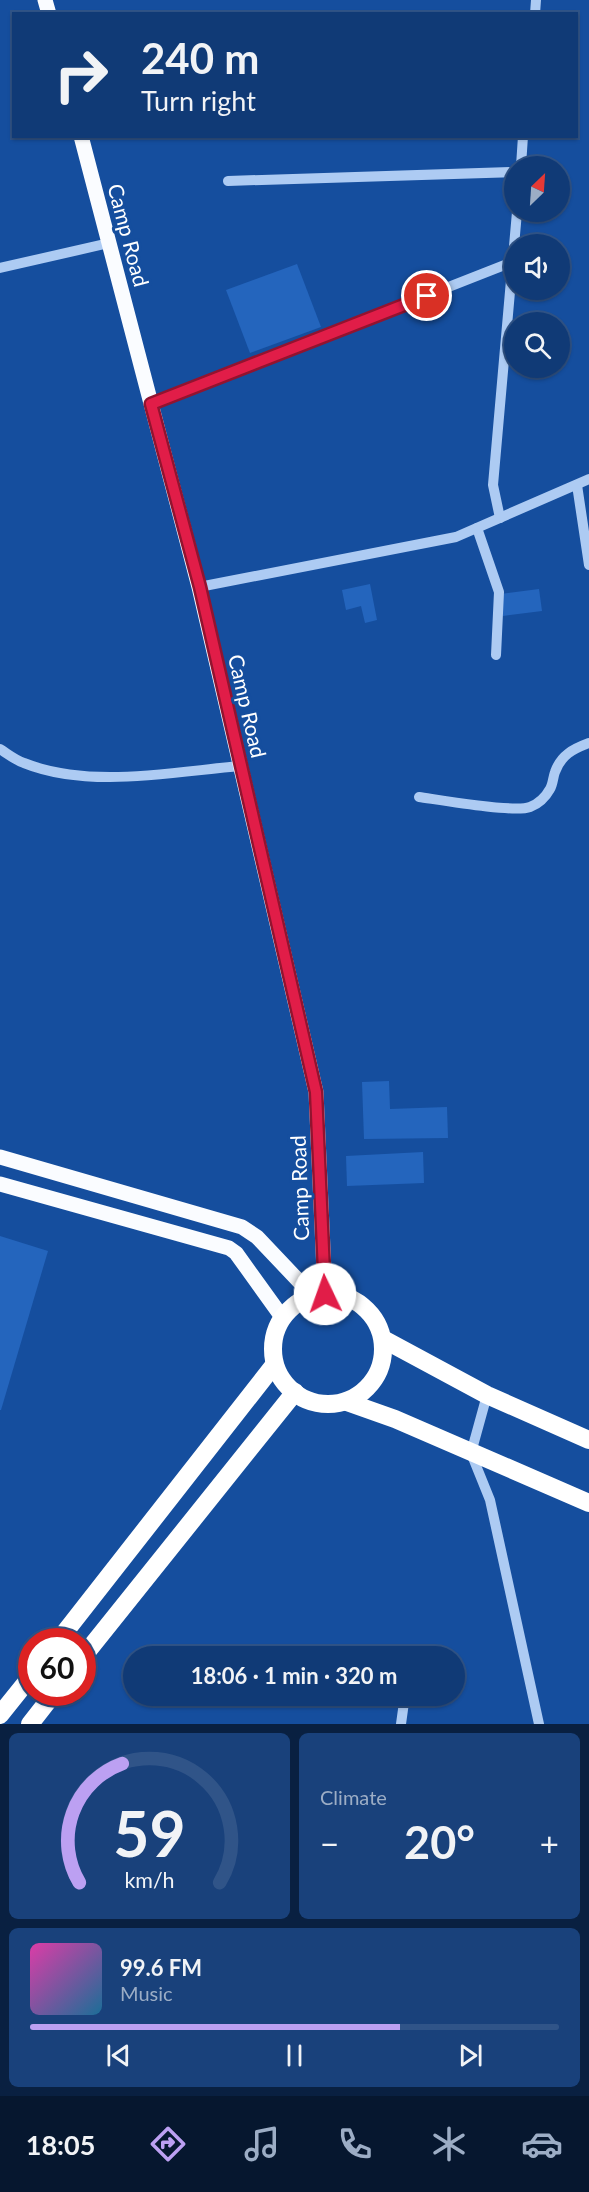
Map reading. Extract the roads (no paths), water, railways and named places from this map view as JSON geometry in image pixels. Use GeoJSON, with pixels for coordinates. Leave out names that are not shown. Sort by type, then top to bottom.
{"type":"FeatureCollection","features":[{"type":"Feature","properties":{"kind":"highway"},"geometry":{"type":"LineString","coordinates":[[589,1440],[487,1395],[383,1339],[368,1311],[341,1295],[319,1295],[294,1305],[282,1317],[272,1347],[274,1365],[290,1390],[317,1404],[347,1402],[395,1419],[589,1503]]}},
{"type":"Feature","properties":{"kind":"highway"},"geometry":{"type":"LineString","coordinates":[[347,1402],[371,1384],[380,1371],[383,1339]]}},
{"type":"Feature","properties":{"kind":"highway"},"geometry":{"type":"LineString","coordinates":[[68,1628],[274,1365]]}},
{"type":"Feature","properties":{"kind":"highway"},"geometry":{"type":"LineString","coordinates":[[96,1641],[295,1392]]}},
{"type":"Feature","properties":{"kind":"highway"},"geometry":{"type":"LineString","coordinates":[[0,1715],[18,1692]]}},
{"type":"Feature","properties":{"kind":"highway"},"geometry":{"type":"LineString","coordinates":[[30,1724],[45,1706]]}},
{"type":"Feature","properties":{"kind":"main road","name":"Camp Road"},"geometry":{"type":"LineString","coordinates":[[82,138],[200,587],[316,1092],[319,1295]]}},
{"type":"Feature","properties":{"kind":"main road"},"geometry":{"type":"LineString","coordinates":[[0,1157],[242,1227],[250,1231],[319,1295]]}},
{"type":"Feature","properties":{"kind":"main road"},"geometry":{"type":"LineString","coordinates":[[0,1184],[223,1245],[236,1253],[282,1317]]}},
{"type":"Feature","properties":{"kind":"main road"},"geometry":{"type":"LineString","coordinates":[[162,1228],[168,1206]]}},
{"type":"Feature","properties":{"kind":"street"},"geometry":{"type":"LineString","coordinates":[[522,156],[524,138]]}},
{"type":"Feature","properties":{"kind":"street"},"geometry":{"type":"LineString","coordinates":[[228,181],[504,172]]}},
{"type":"Feature","properties":{"kind":"street"},"geometry":{"type":"LineString","coordinates":[[0,268],[109,243]]}},
{"type":"Feature","properties":{"kind":"street"},"geometry":{"type":"LineString","coordinates":[[151,404],[504,265]]}},
{"type":"Feature","properties":{"kind":"street"},"geometry":{"type":"LineString","coordinates":[[500,518],[493,485],[509,300]]}},
{"type":"Feature","properties":{"kind":"street"},"geometry":{"type":"LineString","coordinates":[[200,587],[456,537],[589,479]]}},
{"type":"Feature","properties":{"kind":"street"},"geometry":{"type":"LineString","coordinates":[[577,485],[589,566]]}},
{"type":"Feature","properties":{"kind":"street"},"geometry":{"type":"LineString","coordinates":[[477,528],[499,592],[496,655]]}},
{"type":"Feature","properties":{"kind":"street"},"geometry":{"type":"LineString","coordinates":[[419,797],[498,807],[528,808],[542,801],[564,757],[572,749],[589,743]]}},
{"type":"Feature","properties":{"kind":"street"},"geometry":{"type":"LineString","coordinates":[[0,749],[22,763],[60,773],[114,777],[240,766]]}},
{"type":"Feature","properties":{"kind":"street"},"geometry":{"type":"LineString","coordinates":[[487,1395],[471,1453],[490,1500],[539,1724]]}},
{"type":"Feature","properties":{"kind":"street"},"geometry":{"type":"LineString","coordinates":[[401,1724],[403,1706]]}}]}
